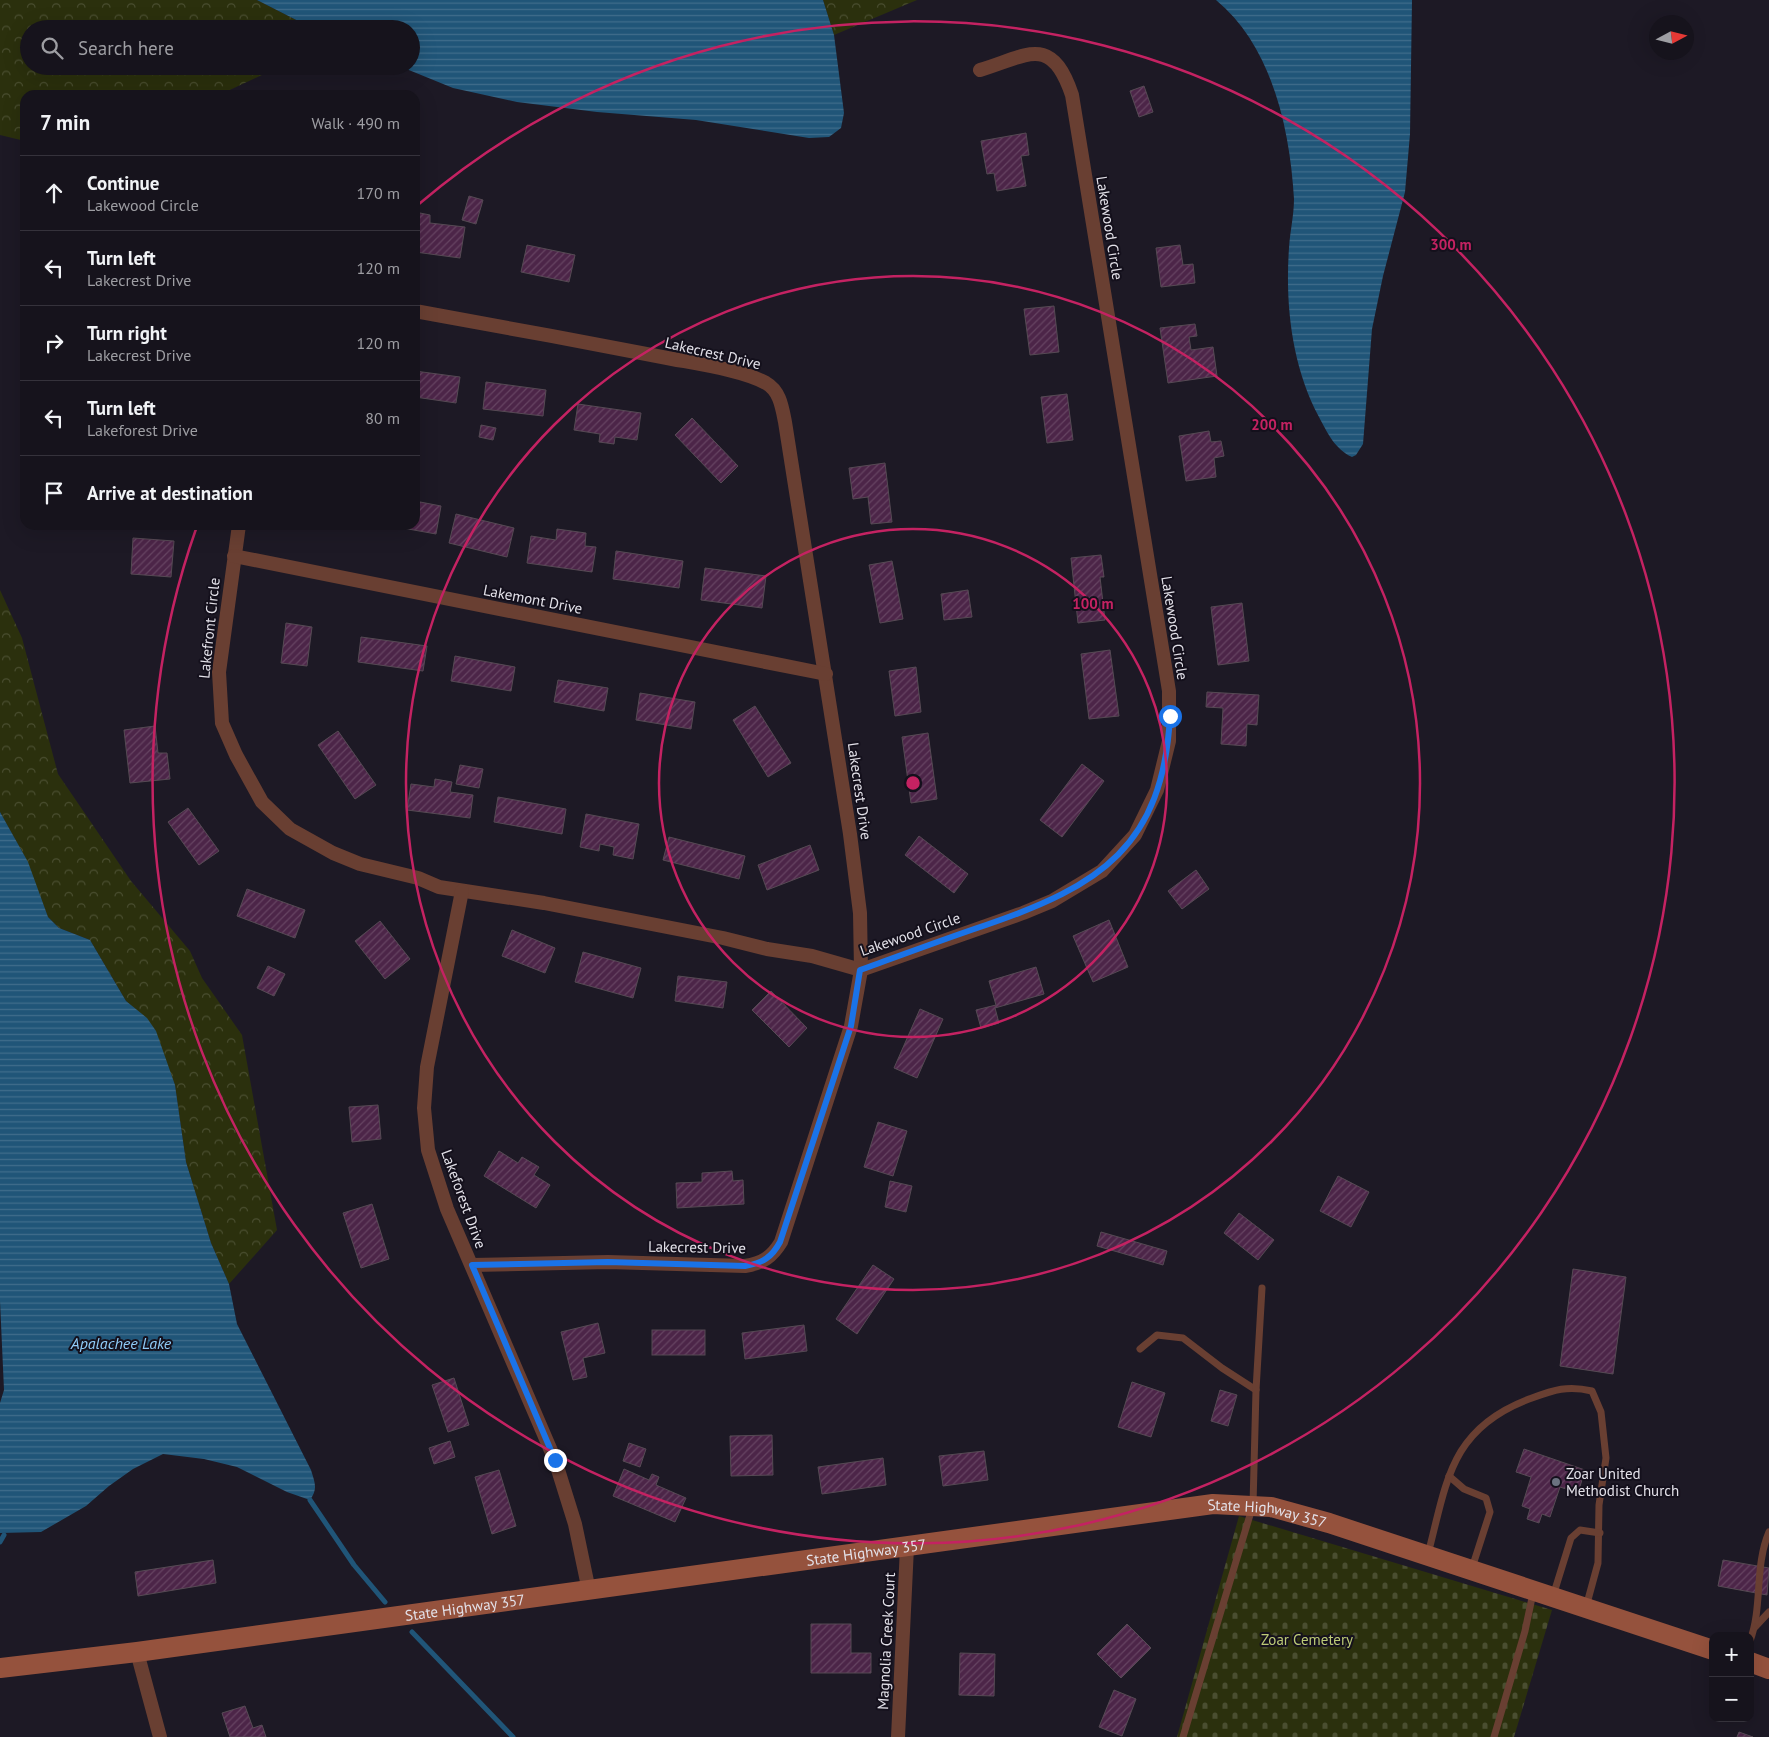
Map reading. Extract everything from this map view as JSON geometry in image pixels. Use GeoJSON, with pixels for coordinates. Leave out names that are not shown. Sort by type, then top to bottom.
{"type":"FeatureCollection","features":[{"type":"Feature","properties":{"kind":"main road","name":"State Highway 357"},"geometry":{"type":"LineString","coordinates":[[0,1668],[137,1652],[907,1548],[1192,1506],[1253,1505],[1299,1514],[1428,1554],[1709,1649]]}},
{"type":"Feature","properties":{"kind":"main road"},"geometry":{"type":"LineString","coordinates":[[1754,1663],[1769,1669]]}},
{"type":"Feature","properties":{"kind":"street","name":"Lakewood Circle"},"geometry":{"type":"LineString","coordinates":[[462,891],[544,903],[704,934],[767,949],[812,956],[860,970],[1023,914],[1052,901],[1102,871],[1124,849],[1147,814],[1160,782],[1169,741],[1169,691],[1072,95],[1060,67],[1054,61],[1037,54],[1013,57],[980,70]]}},
{"type":"Feature","properties":{"kind":"street","name":"Lakecrest Drive"},"geometry":{"type":"LineString","coordinates":[[420,312],[701,365],[749,377],[771,386],[780,398],[826,674],[860,913],[860,970],[851,1026],[780,1242],[775,1252],[767,1260],[745,1266],[608,1262],[472,1265]]}},
{"type":"Feature","properties":{"kind":"street","name":"Lakefront Circle"},"geometry":{"type":"LineString","coordinates":[[238,530],[220,655],[220,706],[222,723],[236,755],[262,802],[290,829],[333,853],[360,864],[418,878],[439,887],[462,891]]}},
{"type":"Feature","properties":{"kind":"street","name":"Lakemont Drive"},"geometry":{"type":"LineString","coordinates":[[234,556],[826,674]]}},
{"type":"Feature","properties":{"kind":"street","name":"Lakeforest Drive"},"geometry":{"type":"LineString","coordinates":[[462,891],[427,1067],[424,1108],[428,1150],[436,1180],[555,1460],[576,1524],[589,1591]]}},
{"type":"Feature","properties":{"kind":"street","name":"Magnolia Creek Court"},"geometry":{"type":"LineString","coordinates":[[898,1737],[907,1548]]}},
{"type":"Feature","properties":{"kind":"street"},"geometry":{"type":"LineString","coordinates":[[137,1652],[160,1737]]}},
{"type":"Feature","properties":{"kind":"lane"},"geometry":{"type":"LineString","coordinates":[[1183,1737],[1253,1505],[1256,1390],[1262,1288]]}},
{"type":"Feature","properties":{"kind":"lane"},"geometry":{"type":"LineString","coordinates":[[1140,1349],[1157,1335],[1183,1338],[1222,1368],[1256,1390]]}},
{"type":"Feature","properties":{"kind":"lane"},"geometry":{"type":"LineString","coordinates":[[1428,1554],[1448,1476],[1467,1440],[1507,1408],[1549,1391],[1574,1387],[1592,1392],[1601,1412],[1606,1458],[1599,1505],[1598,1563],[1586,1607]]}},
{"type":"Feature","properties":{"kind":"lane"},"geometry":{"type":"LineString","coordinates":[[1448,1476],[1464,1489],[1486,1498],[1490,1512],[1472,1568]]}},
{"type":"Feature","properties":{"kind":"lane"},"geometry":{"type":"LineString","coordinates":[[1553,1596],[1571,1538],[1580,1530],[1600,1533]]}},
{"type":"Feature","properties":{"kind":"lane"},"geometry":{"type":"LineString","coordinates":[[1753,1632],[1763,1547],[1769,1532]]}},
{"type":"Feature","properties":{"kind":"lane"},"geometry":{"type":"LineString","coordinates":[[1494,1737],[1525,1631],[1533,1589]]}},
{"type":"Feature","properties":{"kind":"lane"},"geometry":{"type":"LineString","coordinates":[[1755,1627],[1769,1612]]}},
{"type":"Feature","properties":{"kind":"green space"},"geometry":{"type":"Polygon","coordinates":[[[0,0],[257,0],[296,20],[20,20],[20,75],[262,75],[230,90],[20,90],[20,140],[0,135],[0,0]]]}},
{"type":"Feature","properties":{"kind":"green space"},"geometry":{"type":"Polygon","coordinates":[[[823,0],[917,0],[834,35],[823,0]]]}},
{"type":"Feature","properties":{"kind":"green space"},"geometry":{"type":"Polygon","coordinates":[[[0,590],[22,638],[58,774],[131,881],[190,951],[202,978],[242,1035],[277,1230],[229,1284],[211,1243],[186,1162],[175,1085],[147,1019],[126,1001],[90,940],[59,928],[48,917],[25,857],[0,812],[0,590]]]}},
{"type":"Feature","properties":{"kind":"green space","name":"Zoar Cemetery"},"geometry":{"type":"Polygon","coordinates":[[[1239,1516],[1552,1610],[1514,1737],[1177,1737],[1239,1516]]]}},
{"type":"Feature","properties":{"kind":"water"},"geometry":{"type":"Polygon","coordinates":[[[257,0],[823,0],[834,35],[844,113],[841,128],[829,137],[809,138],[696,120],[597,112],[517,102],[453,88],[420,75],[420,20],[296,20],[257,0]]]}},
{"type":"Feature","properties":{"kind":"water"},"geometry":{"type":"Polygon","coordinates":[[[1216,0],[1412,0],[1410,134],[1405,192],[1383,276],[1372,329],[1363,444],[1356,455],[1352,457],[1336,445],[1319,417],[1302,377],[1292,335],[1288,270],[1294,199],[1288,145],[1274,90],[1264,65],[1251,41],[1235,19],[1216,0]]]}},
{"type":"Feature","properties":{"kind":"water","name":"Apalachee Lake"},"geometry":{"type":"Polygon","coordinates":[[[0,812],[28,862],[48,917],[59,928],[90,940],[126,1001],[147,1018],[156,1031],[175,1085],[186,1162],[211,1243],[229,1284],[237,1324],[311,1470],[315,1486],[310,1500],[287,1492],[237,1467],[204,1459],[163,1454],[133,1469],[86,1506],[41,1532],[0,1533],[0,1403],[4,1390],[0,1301],[0,812]]]}},
{"type":"Feature","properties":{"kind":"building"},"geometry":{"type":"Polygon","coordinates":[[[1144,86],[1153,112],[1139,117],[1130,91],[1144,86]]]}},
{"type":"Feature","properties":{"kind":"building"},"geometry":{"type":"Polygon","coordinates":[[[1026,133],[1029,155],[1021,156],[1026,186],[997,191],[994,173],[987,174],[981,141],[1026,133]]]}},
{"type":"Feature","properties":{"kind":"building"},"geometry":{"type":"Polygon","coordinates":[[[469,196],[483,200],[476,224],[462,220],[469,196]]]}},
{"type":"Feature","properties":{"kind":"building"},"geometry":{"type":"Polygon","coordinates":[[[420,213],[430,215],[430,223],[465,227],[460,258],[420,253],[420,213]]]}},
{"type":"Feature","properties":{"kind":"building"},"geometry":{"type":"Polygon","coordinates":[[[527,245],[575,255],[569,282],[521,272],[527,245]]]}},
{"type":"Feature","properties":{"kind":"building"},"geometry":{"type":"Polygon","coordinates":[[[1180,245],[1183,265],[1193,264],[1195,283],[1161,287],[1156,248],[1180,245]]]}},
{"type":"Feature","properties":{"kind":"building"},"geometry":{"type":"Polygon","coordinates":[[[1054,306],[1059,352],[1030,355],[1024,309],[1054,306]]]}},
{"type":"Feature","properties":{"kind":"building"},"geometry":{"type":"Polygon","coordinates":[[[1195,324],[1197,336],[1189,337],[1191,350],[1213,347],[1217,376],[1168,383],[1160,328],[1195,324]]]}},
{"type":"Feature","properties":{"kind":"building"},"geometry":{"type":"Polygon","coordinates":[[[420,372],[460,377],[456,403],[420,398],[420,372]]]}},
{"type":"Feature","properties":{"kind":"building"},"geometry":{"type":"Polygon","coordinates":[[[486,382],[546,390],[543,416],[483,409],[486,382]]]}},
{"type":"Feature","properties":{"kind":"building"},"geometry":{"type":"Polygon","coordinates":[[[1067,394],[1073,440],[1047,443],[1041,397],[1067,394]]]}},
{"type":"Feature","properties":{"kind":"building"},"geometry":{"type":"Polygon","coordinates":[[[578,404],[641,413],[637,440],[615,437],[614,444],[599,442],[600,434],[574,430],[578,404]]]}},
{"type":"Feature","properties":{"kind":"building"},"geometry":{"type":"Polygon","coordinates":[[[692,418],[738,466],[721,483],[675,435],[692,418]]]}},
{"type":"Feature","properties":{"kind":"building"},"geometry":{"type":"Polygon","coordinates":[[[481,425],[496,428],[493,440],[479,437],[481,425]]]}},
{"type":"Feature","properties":{"kind":"building"},"geometry":{"type":"Polygon","coordinates":[[[1209,431],[1211,442],[1221,441],[1224,456],[1214,458],[1216,477],[1186,481],[1179,436],[1209,431]]]}},
{"type":"Feature","properties":{"kind":"building"},"geometry":{"type":"Polygon","coordinates":[[[885,463],[892,522],[871,524],[868,497],[853,499],[849,468],[885,463]]]}},
{"type":"Feature","properties":{"kind":"building"},"geometry":{"type":"Polygon","coordinates":[[[420,502],[441,506],[436,534],[414,530],[420,530],[420,502]]]}},
{"type":"Feature","properties":{"kind":"building"},"geometry":{"type":"Polygon","coordinates":[[[456,514],[514,528],[507,557],[449,543],[456,514]]]}},
{"type":"Feature","properties":{"kind":"building"},"geometry":{"type":"Polygon","coordinates":[[[557,529],[586,533],[585,546],[596,547],[592,572],[527,563],[531,536],[556,540],[557,529]]]}},
{"type":"Feature","properties":{"kind":"building"},"geometry":{"type":"Polygon","coordinates":[[[133,538],[174,541],[171,577],[131,574],[133,538]]]}},
{"type":"Feature","properties":{"kind":"building"},"geometry":{"type":"Polygon","coordinates":[[[616,551],[683,561],[679,588],[613,579],[616,551]]]}},
{"type":"Feature","properties":{"kind":"building"},"geometry":{"type":"Polygon","coordinates":[[[1101,555],[1104,577],[1100,577],[1105,620],[1078,623],[1071,558],[1101,555]]]}},
{"type":"Feature","properties":{"kind":"building"},"geometry":{"type":"Polygon","coordinates":[[[892,561],[903,619],[880,623],[869,565],[892,561]]]}},
{"type":"Feature","properties":{"kind":"building"},"geometry":{"type":"Polygon","coordinates":[[[705,568],[766,576],[762,608],[701,600],[705,568]]]}},
{"type":"Feature","properties":{"kind":"building"},"geometry":{"type":"Polygon","coordinates":[[[968,590],[972,617],[944,620],[941,594],[968,590]]]}},
{"type":"Feature","properties":{"kind":"building"},"geometry":{"type":"Polygon","coordinates":[[[1242,603],[1249,661],[1218,665],[1211,607],[1242,603]]]}},
{"type":"Feature","properties":{"kind":"building"},"geometry":{"type":"Polygon","coordinates":[[[286,623],[312,627],[307,666],[281,663],[286,623]]]}},
{"type":"Feature","properties":{"kind":"building"},"geometry":{"type":"Polygon","coordinates":[[[361,637],[427,646],[423,671],[358,662],[361,637]]]}},
{"type":"Feature","properties":{"kind":"building"},"geometry":{"type":"Polygon","coordinates":[[[1110,650],[1119,716],[1089,719],[1081,654],[1110,650]]]}},
{"type":"Feature","properties":{"kind":"building"},"geometry":{"type":"Polygon","coordinates":[[[455,656],[515,667],[511,691],[451,681],[455,656]]]}},
{"type":"Feature","properties":{"kind":"building"},"geometry":{"type":"Polygon","coordinates":[[[916,667],[921,712],[895,716],[889,671],[916,667]]]}},
{"type":"Feature","properties":{"kind":"building"},"geometry":{"type":"Polygon","coordinates":[[[558,680],[608,688],[604,711],[554,702],[558,680]]]}},
{"type":"Feature","properties":{"kind":"building"},"geometry":{"type":"Polygon","coordinates":[[[1207,692],[1259,695],[1257,725],[1247,724],[1246,746],[1221,744],[1223,708],[1206,707],[1207,692]]]}},
{"type":"Feature","properties":{"kind":"building"},"geometry":{"type":"Polygon","coordinates":[[[640,693],[695,702],[691,729],[636,720],[640,693]]]}},
{"type":"Feature","properties":{"kind":"building"},"geometry":{"type":"Polygon","coordinates":[[[755,706],[791,763],[768,777],[733,720],[755,706]]]}},
{"type":"Feature","properties":{"kind":"building"},"geometry":{"type":"Polygon","coordinates":[[[155,726],[158,753],[167,753],[170,779],[130,783],[124,730],[155,726]]]}},
{"type":"Feature","properties":{"kind":"building"},"geometry":{"type":"Polygon","coordinates":[[[338,731],[376,785],[355,799],[318,745],[338,731]]]}},
{"type":"Feature","properties":{"kind":"building"},"geometry":{"type":"Polygon","coordinates":[[[928,733],[937,799],[911,803],[902,737],[928,733]]]}},
{"type":"Feature","properties":{"kind":"building"},"geometry":{"type":"Polygon","coordinates":[[[1082,764],[1104,781],[1062,837],[1040,820],[1082,764]]]}},
{"type":"Feature","properties":{"kind":"building"},"geometry":{"type":"Polygon","coordinates":[[[460,765],[483,769],[479,788],[456,784],[460,765]]]}},
{"type":"Feature","properties":{"kind":"building"},"geometry":{"type":"Polygon","coordinates":[[[435,779],[452,782],[450,792],[473,795],[470,818],[407,810],[411,784],[434,787],[435,779]]]}},
{"type":"Feature","properties":{"kind":"building"},"geometry":{"type":"Polygon","coordinates":[[[498,797],[566,809],[562,834],[494,822],[498,797]]]}},
{"type":"Feature","properties":{"kind":"building"},"geometry":{"type":"Polygon","coordinates":[[[188,808],[219,851],[199,865],[168,822],[188,808]]]}},
{"type":"Feature","properties":{"kind":"building"},"geometry":{"type":"Polygon","coordinates":[[[586,814],[639,824],[633,859],[613,855],[614,847],[600,844],[599,851],[580,847],[586,814]]]}},
{"type":"Feature","properties":{"kind":"building"},"geometry":{"type":"Polygon","coordinates":[[[919,836],[968,874],[954,893],[905,855],[919,836]]]}},
{"type":"Feature","properties":{"kind":"building"},"geometry":{"type":"Polygon","coordinates":[[[669,837],[745,856],[739,879],[663,860],[669,837]]]}},
{"type":"Feature","properties":{"kind":"building"},"geometry":{"type":"Polygon","coordinates":[[[810,845],[819,870],[767,890],[758,865],[810,845]]]}},
{"type":"Feature","properties":{"kind":"building"},"geometry":{"type":"Polygon","coordinates":[[[1196,870],[1209,889],[1182,909],[1168,891],[1196,870]]]}},
{"type":"Feature","properties":{"kind":"building"},"geometry":{"type":"Polygon","coordinates":[[[247,889],[305,910],[295,938],[237,916],[247,889]]]}},
{"type":"Feature","properties":{"kind":"building"},"geometry":{"type":"Polygon","coordinates":[[[1109,920],[1128,967],[1093,982],[1073,936],[1109,920]]]}},
{"type":"Feature","properties":{"kind":"building"},"geometry":{"type":"Polygon","coordinates":[[[380,921],[410,959],[385,979],[355,941],[380,921]]]}},
{"type":"Feature","properties":{"kind":"building"},"geometry":{"type":"Polygon","coordinates":[[[512,930],[555,948],[545,973],[502,956],[512,930]]]}},
{"type":"Feature","properties":{"kind":"building"},"geometry":{"type":"Polygon","coordinates":[[[583,952],[641,968],[633,998],[575,982],[583,952]]]}},
{"type":"Feature","properties":{"kind":"building"},"geometry":{"type":"Polygon","coordinates":[[[268,966],[285,974],[274,996],[257,988],[268,966]]]}},
{"type":"Feature","properties":{"kind":"building"},"geometry":{"type":"Polygon","coordinates":[[[1036,967],[1044,994],[995,1008],[999,1023],[981,1028],[976,1010],[996,1005],[989,981],[1036,967]]]}},
{"type":"Feature","properties":{"kind":"building"},"geometry":{"type":"Polygon","coordinates":[[[678,976],[727,982],[723,1008],[675,1001],[678,976]]]}},
{"type":"Feature","properties":{"kind":"building"},"geometry":{"type":"Polygon","coordinates":[[[771,991],[807,1028],[789,1047],[752,1010],[771,991]]]}},
{"type":"Feature","properties":{"kind":"building"},"geometry":{"type":"Polygon","coordinates":[[[920,1009],[943,1019],[917,1078],[894,1068],[920,1009]]]}},
{"type":"Feature","properties":{"kind":"building"},"geometry":{"type":"Polygon","coordinates":[[[378,1105],[381,1139],[352,1142],[349,1107],[378,1105]]]}},
{"type":"Feature","properties":{"kind":"building"},"geometry":{"type":"Polygon","coordinates":[[[878,1122],[907,1131],[893,1176],[864,1167],[878,1122]]]}},
{"type":"Feature","properties":{"kind":"building"},"geometry":{"type":"Polygon","coordinates":[[[499,1151],[518,1163],[522,1157],[539,1167],[534,1175],[550,1185],[536,1208],[484,1176],[499,1151]]]}},
{"type":"Feature","properties":{"kind":"building"},"geometry":{"type":"Polygon","coordinates":[[[732,1171],[733,1181],[743,1180],[744,1204],[677,1208],[676,1183],[702,1182],[702,1173],[732,1171]]]}},
{"type":"Feature","properties":{"kind":"building"},"geometry":{"type":"Polygon","coordinates":[[[1338,1176],[1369,1192],[1351,1227],[1320,1211],[1338,1176]]]}},
{"type":"Feature","properties":{"kind":"building"},"geometry":{"type":"Polygon","coordinates":[[[890,1181],[912,1186],[906,1212],[885,1207],[890,1181]]]}},
{"type":"Feature","properties":{"kind":"building"},"geometry":{"type":"Polygon","coordinates":[[[372,1204],[389,1259],[361,1268],[343,1213],[372,1204]]]}},
{"type":"Feature","properties":{"kind":"building"},"geometry":{"type":"Polygon","coordinates":[[[1239,1213],[1274,1240],[1258,1260],[1224,1233],[1239,1213]]]}},
{"type":"Feature","properties":{"kind":"building"},"geometry":{"type":"Polygon","coordinates":[[[1101,1232],[1167,1251],[1163,1265],[1097,1246],[1101,1232]]]}},
{"type":"Feature","properties":{"kind":"building"},"geometry":{"type":"Polygon","coordinates":[[[873,1265],[894,1279],[857,1334],[836,1319],[873,1265]]]}},
{"type":"Feature","properties":{"kind":"building"},"geometry":{"type":"Polygon","coordinates":[[[1573,1269],[1626,1277],[1613,1374],[1560,1366],[1573,1269]]]}},
{"type":"Feature","properties":{"kind":"building"},"geometry":{"type":"Polygon","coordinates":[[[598,1323],[605,1353],[583,1358],[587,1377],[573,1380],[561,1332],[598,1323]]]}},
{"type":"Feature","properties":{"kind":"building"},"geometry":{"type":"Polygon","coordinates":[[[804,1325],[807,1351],[745,1359],[742,1333],[804,1325]]]}},
{"type":"Feature","properties":{"kind":"building"},"geometry":{"type":"Polygon","coordinates":[[[652,1330],[705,1330],[705,1355],[652,1355],[652,1330]]]}},
{"type":"Feature","properties":{"kind":"building"},"geometry":{"type":"Polygon","coordinates":[[[454,1378],[469,1425],[448,1432],[432,1385],[454,1378]]]}},
{"type":"Feature","properties":{"kind":"building"},"geometry":{"type":"Polygon","coordinates":[[[1132,1382],[1165,1393],[1151,1437],[1118,1427],[1132,1382]]]}},
{"type":"Feature","properties":{"kind":"building"},"geometry":{"type":"Polygon","coordinates":[[[1220,1390],[1237,1395],[1228,1426],[1211,1421],[1220,1390]]]}},
{"type":"Feature","properties":{"kind":"building"},"geometry":{"type":"Polygon","coordinates":[[[772,1435],[773,1475],[731,1476],[730,1436],[772,1435]]]}},
{"type":"Feature","properties":{"kind":"building"},"geometry":{"type":"Polygon","coordinates":[[[450,1441],[455,1457],[434,1464],[429,1448],[450,1441]]]}},
{"type":"Feature","properties":{"kind":"building"},"geometry":{"type":"Polygon","coordinates":[[[629,1443],[646,1449],[640,1467],[623,1461],[629,1443]]]}},
{"type":"Feature","properties":{"kind":"building","name":"Zoar United Methodist Church"},"geometry":{"type":"Polygon","coordinates":[[[1524,1449],[1585,1470],[1578,1493],[1560,1487],[1550,1517],[1542,1514],[1539,1523],[1527,1519],[1530,1509],[1522,1506],[1531,1477],[1516,1472],[1524,1449]]]}},
{"type":"Feature","properties":{"kind":"building"},"geometry":{"type":"Polygon","coordinates":[[[984,1451],[988,1480],[943,1486],[939,1456],[984,1451]]]}},
{"type":"Feature","properties":{"kind":"building"},"geometry":{"type":"Polygon","coordinates":[[[883,1458],[886,1485],[822,1494],[818,1467],[883,1458]]]}},
{"type":"Feature","properties":{"kind":"building"},"geometry":{"type":"Polygon","coordinates":[[[624,1469],[649,1480],[652,1474],[659,1477],[656,1485],[686,1498],[675,1522],[613,1496],[624,1469]]]}},
{"type":"Feature","properties":{"kind":"building"},"geometry":{"type":"Polygon","coordinates":[[[499,1470],[516,1526],[492,1534],[475,1477],[499,1470]]]}},
{"type":"Feature","properties":{"kind":"building"},"geometry":{"type":"Polygon","coordinates":[[[213,1560],[216,1583],[138,1596],[135,1572],[213,1560]]]}},
{"type":"Feature","properties":{"kind":"building"},"geometry":{"type":"Polygon","coordinates":[[[1723,1560],[1769,1568],[1767,1595],[1718,1586],[1723,1560]]]}},
{"type":"Feature","properties":{"kind":"building"},"geometry":{"type":"Polygon","coordinates":[[[811,1624],[851,1624],[851,1653],[871,1653],[871,1673],[811,1673],[811,1624]]]}},
{"type":"Feature","properties":{"kind":"building"},"geometry":{"type":"Polygon","coordinates":[[[1127,1624],[1151,1648],[1121,1678],[1097,1654],[1127,1624]]]}},
{"type":"Feature","properties":{"kind":"building"},"geometry":{"type":"Polygon","coordinates":[[[960,1653],[995,1654],[994,1696],[959,1695],[960,1653]]]}},
{"type":"Feature","properties":{"kind":"building"},"geometry":{"type":"Polygon","coordinates":[[[1114,1690],[1136,1699],[1122,1736],[1099,1727],[1114,1690]]]}},
{"type":"Feature","properties":{"kind":"building"},"geometry":{"type":"Polygon","coordinates":[[[245,1706],[253,1728],[262,1725],[266,1737],[230,1737],[222,1713],[245,1706]]]}},
{"type":"Feature","properties":{"kind":"building"},"geometry":{"type":"Polygon","coordinates":[[[1739,1732],[1753,1737],[1737,1737],[1739,1732]]]}},
{"type":"Feature","properties":{"kind":"waterway"},"geometry":{"type":"LineString","coordinates":[[310,1500],[354,1565],[385,1602]]}},
{"type":"Feature","properties":{"kind":"waterway"},"geometry":{"type":"LineString","coordinates":[[0,1542],[4,1535]]}},
{"type":"Feature","properties":{"kind":"waterway"},"geometry":{"type":"LineString","coordinates":[[412,1632],[513,1737]]}},
{"type":"Feature","properties":{"kind":"place","name":"Zoar United Methodist Church"},"geometry":{"type":"Point","coordinates":[1556,1482]}},
{"type":"Feature","properties":{"kind":"route"},"geometry":{"type":"LineString","coordinates":[[555,1460],[472,1265],[608,1262],[745,1266],[767,1260],[775,1252],[780,1242],[851,1026],[860,970],[1023,914],[1052,901],[1102,871],[1124,849],[1135,835],[1147,814],[1165,766],[1170,716]]}}]}
